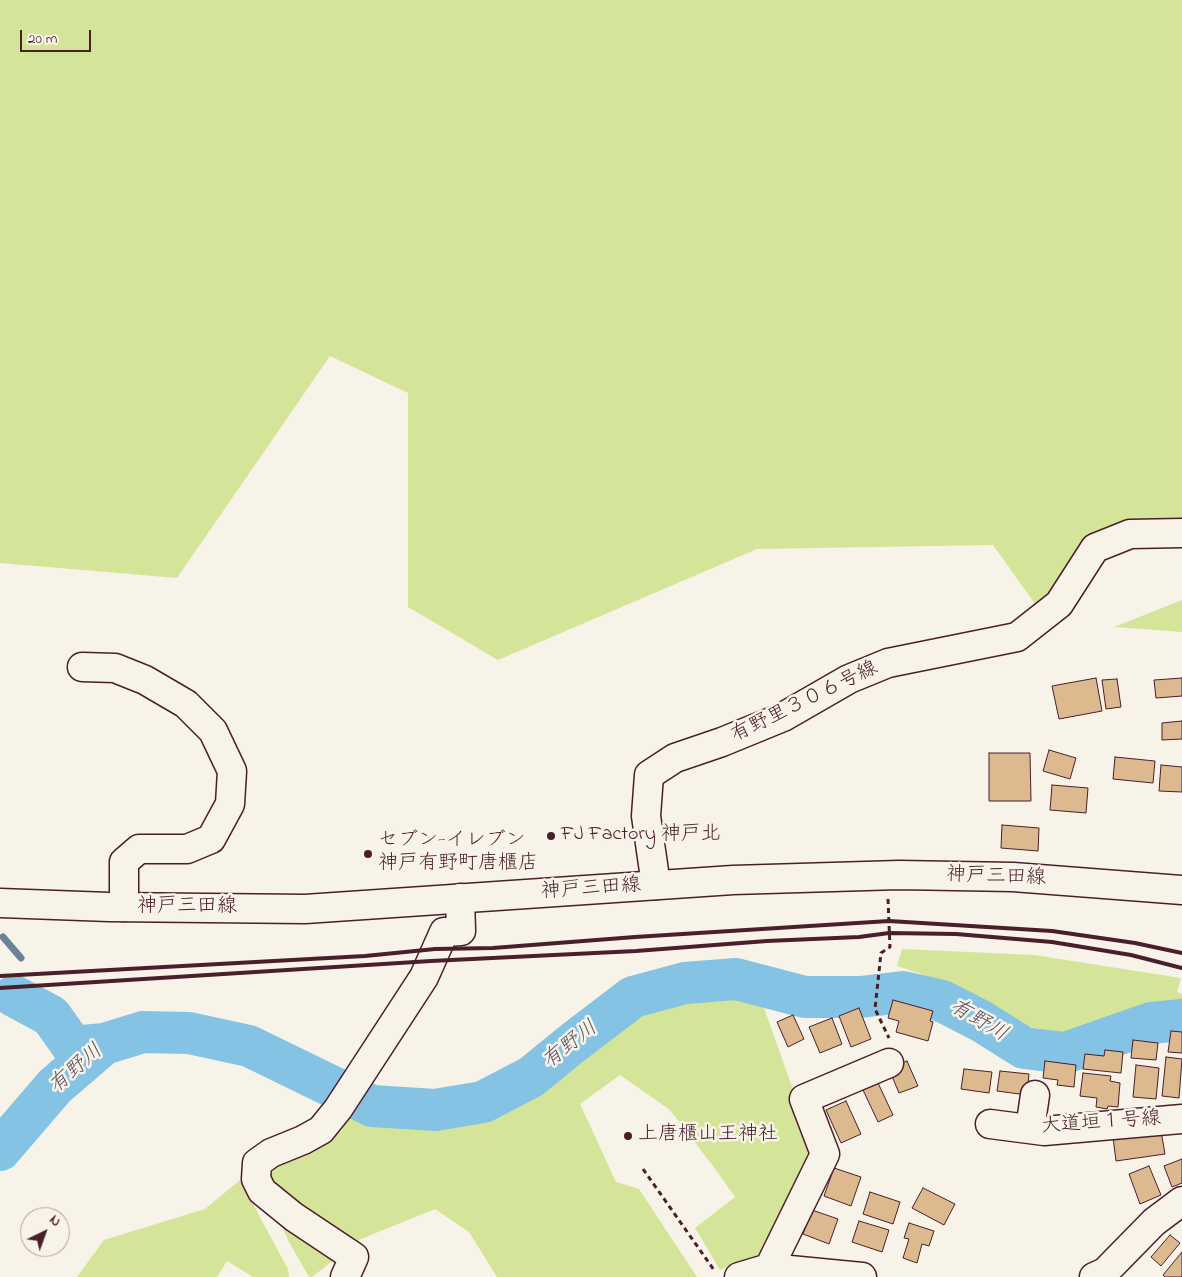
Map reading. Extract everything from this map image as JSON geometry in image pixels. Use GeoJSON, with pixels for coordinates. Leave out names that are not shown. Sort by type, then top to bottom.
{"type":"FeatureCollection","features":[{"type":"Feature","properties":{"kind":"street","name":"有野里３０６号線"},"geometry":{"type":"LineString","coordinates":[[656,885],[646,816],[649,775],[675,758],[722,742],[783,717],[849,679],[888,663],[1017,637],[1059,604],[1095,548],[1130,534],[1182,533]]}},
{"type":"Feature","properties":{"kind":"street"},"geometry":{"type":"LineString","coordinates":[[82,667],[115,668],[145,680],[186,704],[213,731],[232,771],[230,804],[211,838],[187,849],[139,849],[124,862],[124,907]]}},
{"type":"Feature","properties":{"kind":"street","name":"神戸三田線"},"geometry":{"type":"LineString","coordinates":[[0,903],[124,907],[305,908],[733,880],[886,876],[1013,878],[1182,890]]}},
{"type":"Feature","properties":{"kind":"street"},"geometry":{"type":"LineString","coordinates":[[345,1277],[354,1257],[288,1212],[262,1191],[256,1179],[257,1163],[271,1153],[303,1140],[321,1130],[338,1109],[424,977],[444,932],[461,931],[460,898]]}},
{"type":"Feature","properties":{"kind":"street"},"geometry":{"type":"LineString","coordinates":[[769,1268],[825,1154],[804,1099],[889,1063]]}},
{"type":"Feature","properties":{"kind":"street"},"geometry":{"type":"LineString","coordinates":[[1030,1129],[1035,1095]]}},
{"type":"Feature","properties":{"kind":"street","name":"大道垣１号線"},"geometry":{"type":"LineString","coordinates":[[990,1124],[1044,1131],[1182,1118]]}},
{"type":"Feature","properties":{"kind":"street"},"geometry":{"type":"LineString","coordinates":[[1094,1277],[1105,1272],[1154,1222],[1182,1201]]}},
{"type":"Feature","properties":{"kind":"street"},"geometry":{"type":"LineString","coordinates":[[738,1277],[769,1268],[862,1277]]}},
{"type":"Feature","properties":{"kind":"path"},"geometry":{"type":"LineString","coordinates":[[886,876],[890,947],[881,953],[875,1009],[893,1046],[889,1063]]}},
{"type":"Feature","properties":{"kind":"path"},"geometry":{"type":"LineString","coordinates":[[643,1169],[719,1277]]}},
{"type":"Feature","properties":{"kind":"green space"},"geometry":{"type":"Polygon","coordinates":[[[0,0],[1182,0],[1182,524],[1108,527],[1038,608],[993,545],[757,549],[498,660],[408,607],[408,393],[330,356],[177,578],[0,563],[0,0]]]}},
{"type":"Feature","properties":{"kind":"green space"},"geometry":{"type":"Polygon","coordinates":[[[1182,600],[1182,632],[1114,627],[1182,600]]]}},
{"type":"Feature","properties":{"kind":"green space"},"geometry":{"type":"Polygon","coordinates":[[[902,949],[1034,955],[1181,978],[1177,992],[1182,994],[1182,1017],[1157,1018],[1071,1035],[1015,1024],[930,977],[897,966],[902,949]]]}},
{"type":"Feature","properties":{"kind":"green space"},"geometry":{"type":"Polygon","coordinates":[[[719,988],[759,994],[816,1154],[767,1253],[720,1270],[695,1228],[735,1197],[670,1110],[620,1075],[580,1104],[616,1182],[639,1189],[697,1277],[497,1277],[469,1232],[435,1209],[361,1239],[312,1277],[309,1277],[289,1242],[261,1181],[270,1161],[341,1131],[353,1107],[405,1117],[471,1113],[528,1089],[643,1003],[719,988]]]}},
{"type":"Feature","properties":{"kind":"green space"},"geometry":{"type":"Polygon","coordinates":[[[240,1180],[288,1269],[289,1277],[253,1277],[227,1261],[217,1277],[77,1277],[104,1240],[205,1209],[240,1180]]]}},
{"type":"Feature","properties":{"kind":"building"},"geometry":{"type":"Polygon","coordinates":[[[1096,678],[1102,711],[1059,719],[1052,686],[1096,678]]]}},
{"type":"Feature","properties":{"kind":"building"},"geometry":{"type":"Polygon","coordinates":[[[1182,678],[1182,696],[1156,698],[1154,680],[1182,678]]]}},
{"type":"Feature","properties":{"kind":"building"},"geometry":{"type":"Polygon","coordinates":[[[1117,679],[1121,707],[1106,709],[1102,680],[1117,679]]]}},
{"type":"Feature","properties":{"kind":"building"},"geometry":{"type":"Polygon","coordinates":[[[1182,721],[1182,739],[1162,740],[1162,723],[1182,721]]]}},
{"type":"Feature","properties":{"kind":"building"},"geometry":{"type":"Polygon","coordinates":[[[1049,750],[1076,758],[1070,779],[1043,771],[1049,750]]]}},
{"type":"Feature","properties":{"kind":"building"},"geometry":{"type":"Polygon","coordinates":[[[989,753],[1030,753],[1031,801],[989,801],[989,753]]]}},
{"type":"Feature","properties":{"kind":"building"},"geometry":{"type":"Polygon","coordinates":[[[1115,757],[1155,761],[1153,783],[1113,779],[1115,757]]]}},
{"type":"Feature","properties":{"kind":"building"},"geometry":{"type":"Polygon","coordinates":[[[1161,765],[1182,767],[1182,792],[1159,791],[1161,765]]]}},
{"type":"Feature","properties":{"kind":"building"},"geometry":{"type":"Polygon","coordinates":[[[1052,785],[1088,788],[1086,813],[1050,810],[1052,785]]]}},
{"type":"Feature","properties":{"kind":"building"},"geometry":{"type":"Polygon","coordinates":[[[1002,825],[1039,828],[1038,851],[1001,848],[1002,825]]]}},
{"type":"Feature","properties":{"kind":"building"},"geometry":{"type":"Polygon","coordinates":[[[893,1000],[933,1011],[930,1021],[933,1022],[928,1041],[896,1032],[899,1021],[888,1018],[893,1000]]]}},
{"type":"Feature","properties":{"kind":"building"},"geometry":{"type":"Polygon","coordinates":[[[859,1008],[871,1039],[851,1047],[839,1016],[859,1008]]]}},
{"type":"Feature","properties":{"kind":"building"},"geometry":{"type":"Polygon","coordinates":[[[793,1015],[804,1039],[788,1047],[777,1022],[793,1015]]]}},
{"type":"Feature","properties":{"kind":"building"},"geometry":{"type":"Polygon","coordinates":[[[832,1018],[842,1044],[820,1053],[809,1027],[832,1018]]]}},
{"type":"Feature","properties":{"kind":"building"},"geometry":{"type":"Polygon","coordinates":[[[1171,1031],[1182,1032],[1182,1053],[1168,1052],[1171,1031]]]}},
{"type":"Feature","properties":{"kind":"building"},"geometry":{"type":"Polygon","coordinates":[[[1133,1040],[1158,1043],[1156,1060],[1131,1058],[1133,1040]]]}},
{"type":"Feature","properties":{"kind":"building"},"geometry":{"type":"Polygon","coordinates":[[[1105,1050],[1123,1052],[1121,1073],[1083,1069],[1085,1054],[1104,1056],[1105,1050]]]}},
{"type":"Feature","properties":{"kind":"building"},"geometry":{"type":"Polygon","coordinates":[[[1166,1057],[1182,1059],[1179,1098],[1162,1096],[1166,1057]]]}},
{"type":"Feature","properties":{"kind":"building"},"geometry":{"type":"Polygon","coordinates":[[[907,1061],[918,1086],[899,1093],[889,1069],[907,1061]]]}},
{"type":"Feature","properties":{"kind":"building"},"geometry":{"type":"Polygon","coordinates":[[[1045,1061],[1076,1065],[1074,1087],[1057,1085],[1058,1080],[1043,1078],[1045,1061]]]}},
{"type":"Feature","properties":{"kind":"building"},"geometry":{"type":"Polygon","coordinates":[[[1136,1065],[1159,1068],[1156,1099],[1133,1097],[1136,1065]]]}},
{"type":"Feature","properties":{"kind":"building"},"geometry":{"type":"Polygon","coordinates":[[[964,1069],[992,1072],[989,1093],[961,1089],[964,1069]]]}},
{"type":"Feature","properties":{"kind":"building"},"geometry":{"type":"Polygon","coordinates":[[[1000,1071],[1029,1074],[1027,1095],[997,1091],[1000,1071]]]}},
{"type":"Feature","properties":{"kind":"building"},"geometry":{"type":"Polygon","coordinates":[[[1083,1073],[1111,1076],[1110,1081],[1120,1083],[1118,1107],[1108,1106],[1107,1109],[1096,1107],[1097,1098],[1080,1096],[1083,1073]]]}},
{"type":"Feature","properties":{"kind":"building"},"geometry":{"type":"Polygon","coordinates":[[[878,1083],[893,1115],[878,1122],[863,1090],[878,1083]]]}},
{"type":"Feature","properties":{"kind":"building"},"geometry":{"type":"Polygon","coordinates":[[[846,1101],[861,1134],[841,1143],[826,1110],[846,1101]]]}},
{"type":"Feature","properties":{"kind":"building"},"geometry":{"type":"Polygon","coordinates":[[[1161,1131],[1165,1154],[1116,1161],[1113,1137],[1161,1131]]]}},
{"type":"Feature","properties":{"kind":"building"},"geometry":{"type":"Polygon","coordinates":[[[1182,1159],[1182,1183],[1172,1187],[1164,1166],[1182,1159]]]}},
{"type":"Feature","properties":{"kind":"building"},"geometry":{"type":"Polygon","coordinates":[[[1149,1166],[1161,1195],[1140,1204],[1129,1174],[1149,1166]]]}},
{"type":"Feature","properties":{"kind":"building"},"geometry":{"type":"Polygon","coordinates":[[[834,1168],[861,1177],[851,1206],[824,1196],[834,1168]]]}},
{"type":"Feature","properties":{"kind":"building"},"geometry":{"type":"Polygon","coordinates":[[[923,1188],[955,1204],[944,1225],[912,1208],[923,1188]]]}},
{"type":"Feature","properties":{"kind":"building"},"geometry":{"type":"Polygon","coordinates":[[[870,1192],[900,1202],[893,1224],[863,1214],[870,1192]]]}},
{"type":"Feature","properties":{"kind":"building"},"geometry":{"type":"Polygon","coordinates":[[[812,1210],[838,1219],[829,1244],[803,1234],[812,1210]]]}},
{"type":"Feature","properties":{"kind":"building"},"geometry":{"type":"Polygon","coordinates":[[[859,1221],[889,1230],[882,1252],[852,1242],[859,1221]]]}},
{"type":"Feature","properties":{"kind":"building"},"geometry":{"type":"Polygon","coordinates":[[[909,1223],[934,1231],[929,1246],[922,1244],[917,1263],[903,1258],[909,1239],[904,1238],[909,1223]]]}},
{"type":"Feature","properties":{"kind":"building"},"geometry":{"type":"Polygon","coordinates":[[[1170,1235],[1180,1243],[1161,1266],[1151,1257],[1170,1235]]]}},
{"type":"Feature","properties":{"kind":"building"},"geometry":{"type":"Polygon","coordinates":[[[1182,1252],[1182,1277],[1165,1277],[1163,1275],[1182,1252]]]}},
{"type":"Feature","properties":{"kind":"waterway"},"geometry":{"type":"LineString","coordinates":[[3,937],[21,958]]}},
{"type":"Feature","properties":{"kind":"waterway","name":"有野川"},"geometry":{"type":"LineString","coordinates":[[0,1150],[55,1086],[104,1044],[143,1032],[189,1033],[249,1046],[372,1106],[435,1110],[483,1102],[531,1077],[633,997],[685,983],[736,979],[805,997],[860,997],[903,992],[942,1001],[981,1021],[1024,1048],[1065,1053],[1151,1023],[1182,1020]]}},
{"type":"Feature","properties":{"kind":"waterway"},"geometry":{"type":"LineString","coordinates":[[14,996],[51,1016],[73,1047],[104,1044]]}},
{"type":"Feature","properties":{"kind":"waterway"},"geometry":{"type":"LineString","coordinates":[[25,997],[25,1002]]}},
{"type":"Feature","properties":{"kind":"railway"},"geometry":{"type":"LineString","coordinates":[[0,976],[365,956],[435,949],[493,948],[889,921],[1052,931],[1135,943],[1182,953]]}},
{"type":"Feature","properties":{"kind":"railway"},"geometry":{"type":"LineString","coordinates":[[0,988],[431,961],[636,951],[767,941],[859,937],[889,933],[956,934],[1052,942],[1131,955],[1182,968]]}},
{"type":"Feature","properties":{"kind":"place","name":"FJ Factory 神戸北"},"geometry":{"type":"Point","coordinates":[551,836]}},
{"type":"Feature","properties":{"kind":"place","name":"セブン-イレブン 神戸有野町唐櫃店"},"geometry":{"type":"Point","coordinates":[368,854]}},
{"type":"Feature","properties":{"kind":"place","name":"上唐櫃山王神社"},"geometry":{"type":"Point","coordinates":[628,1136]}}]}
